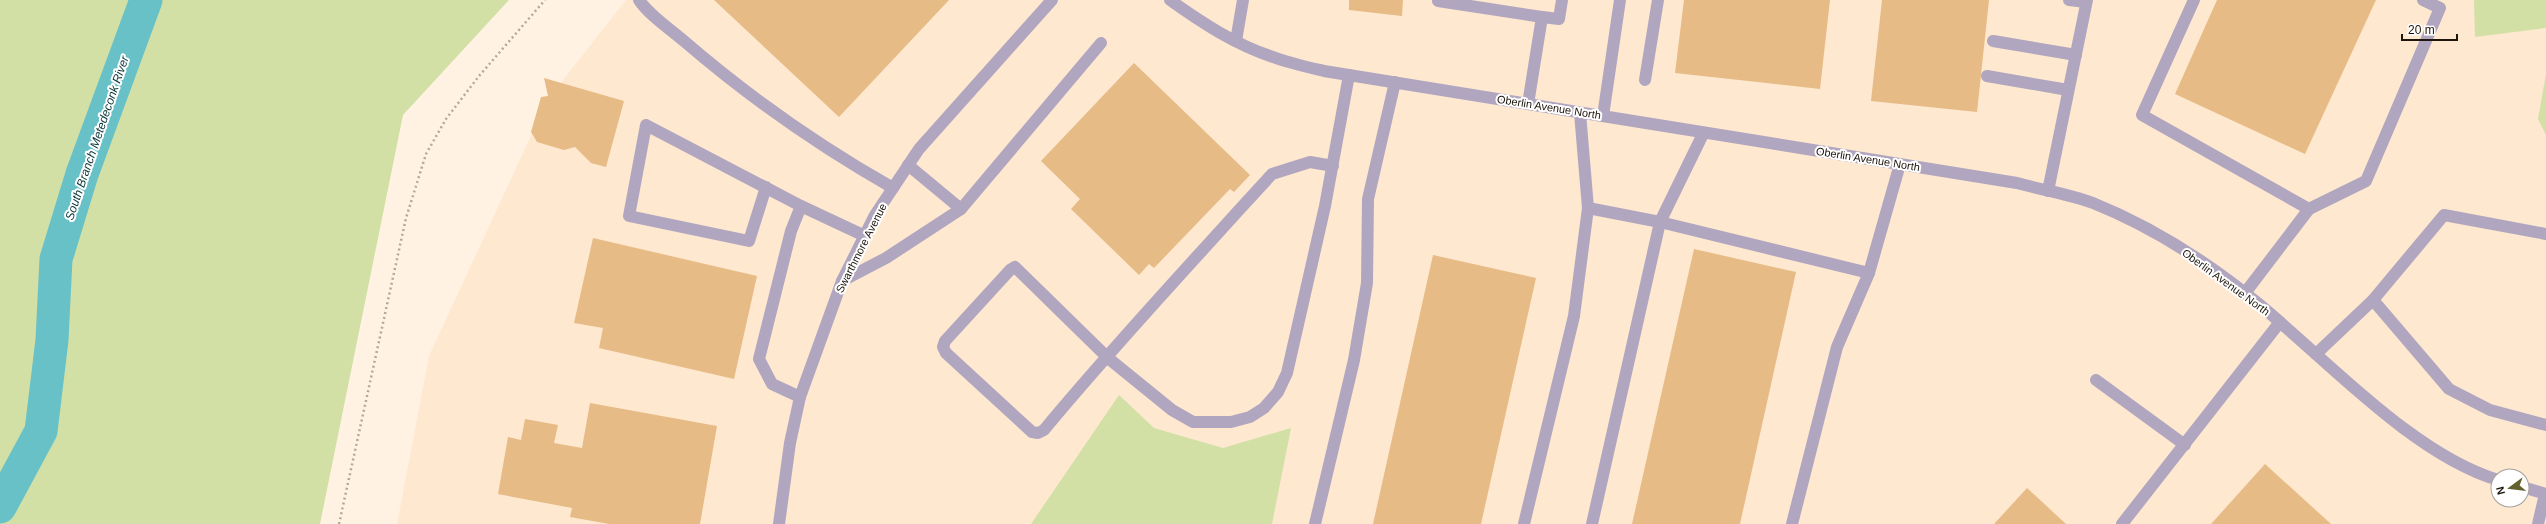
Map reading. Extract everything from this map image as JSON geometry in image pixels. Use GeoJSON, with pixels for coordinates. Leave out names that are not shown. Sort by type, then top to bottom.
{"type":"FeatureCollection","features":[{"type":"Feature","properties":{"kind":"street"},"geometry":{"type":"LineString","coordinates":[[639,0],[710,63],[760,102],[848,162],[893,188]]}},
{"type":"Feature","properties":{"kind":"street","name":"Swarthmore Avenue"},"geometry":{"type":"LineString","coordinates":[[778,524],[790,443],[800,397],[842,280],[875,215],[919,149],[1052,0]]}},
{"type":"Feature","properties":{"kind":"street","name":"Oberlin Avenue North"},"geometry":{"type":"LineString","coordinates":[[1170,0],[1200,21],[1236,41],[1272,57],[1324,71],[1603,116],[1703,134],[2017,183],[2091,203],[2142,225],[2201,261],[2280,322],[2316,354],[2408,430],[2450,457],[2490,477]]}},
{"type":"Feature","properties":{"kind":"street"},"geometry":{"type":"LineString","coordinates":[[1236,41],[1243,0]]}},
{"type":"Feature","properties":{"kind":"street"},"geometry":{"type":"LineString","coordinates":[[1438,1],[1559,19],[1562,0]]}},
{"type":"Feature","properties":{"kind":"street"},"geometry":{"type":"LineString","coordinates":[[1603,116],[1620,0]]}},
{"type":"Feature","properties":{"kind":"street"},"geometry":{"type":"LineString","coordinates":[[1645,80],[1658,0]]}},
{"type":"Feature","properties":{"kind":"street"},"geometry":{"type":"LineString","coordinates":[[2048,191],[2086,1],[2069,0]]}},
{"type":"Feature","properties":{"kind":"street"},"geometry":{"type":"LineString","coordinates":[[2194,0],[2142,115],[2309,210]]}},
{"type":"Feature","properties":{"kind":"street"},"geometry":{"type":"LineString","coordinates":[[2244,293],[2309,210],[2366,181],[2440,8],[2423,0]]}},
{"type":"Feature","properties":{"kind":"street"},"geometry":{"type":"LineString","coordinates":[[1528,104],[1542,17]]}},
{"type":"Feature","properties":{"kind":"street"},"geometry":{"type":"LineString","coordinates":[[1993,41],[2076,55]]}},
{"type":"Feature","properties":{"kind":"street"},"geometry":{"type":"LineString","coordinates":[[842,280],[886,258],[961,209],[1101,43]]}},
{"type":"Feature","properties":{"kind":"street"},"geometry":{"type":"LineString","coordinates":[[1332,166],[1310,162],[1272,174],[1108,358],[1044,430],[1038,433],[1032,432],[998,402],[946,353],[943,347],[955,331],[1010,270],[1015,267],[1108,358],[1172,410],[1193,422],[1231,422],[1250,417],[1264,408],[1278,392],[1287,373],[1332,166],[1349,75]]}},
{"type":"Feature","properties":{"kind":"street"},"geometry":{"type":"LineString","coordinates":[[1987,76],[2068,90]]}},
{"type":"Feature","properties":{"kind":"street"},"geometry":{"type":"LineString","coordinates":[[1315,524],[1354,360],[1367,283],[1368,199],[1395,82]]}},
{"type":"Feature","properties":{"kind":"street"},"geometry":{"type":"LineString","coordinates":[[1524,524],[1574,316],[1588,208],[1580,113]]}},
{"type":"Feature","properties":{"kind":"street"},"geometry":{"type":"LineString","coordinates":[[766,187],[749,241],[629,216],[646,125],[766,187],[802,206],[865,236]]}},
{"type":"Feature","properties":{"kind":"street"},"geometry":{"type":"LineString","coordinates":[[1592,524],[1660,222],[1703,134]]}},
{"type":"Feature","properties":{"kind":"street"},"geometry":{"type":"LineString","coordinates":[[1792,524],[1837,347],[1869,273],[1900,164]]}},
{"type":"Feature","properties":{"kind":"street"},"geometry":{"type":"LineString","coordinates":[[908,166],[961,209]]}},
{"type":"Feature","properties":{"kind":"street"},"geometry":{"type":"LineString","coordinates":[[800,397],[772,384],[759,359],[791,231],[802,206]]}},
{"type":"Feature","properties":{"kind":"street"},"geometry":{"type":"LineString","coordinates":[[1588,208],[1660,222],[1869,273]]}},
{"type":"Feature","properties":{"kind":"street"},"geometry":{"type":"LineString","coordinates":[[2316,354],[2373,300],[2444,215],[2546,234]]}},
{"type":"Feature","properties":{"kind":"street"},"geometry":{"type":"LineString","coordinates":[[2373,300],[2449,389],[2490,410],[2546,425]]}},
{"type":"Feature","properties":{"kind":"street"},"geometry":{"type":"LineString","coordinates":[[2122,524],[2280,322]]}},
{"type":"Feature","properties":{"kind":"street"},"geometry":{"type":"LineString","coordinates":[[2096,380],[2185,445]]}},
{"type":"Feature","properties":{"kind":"street"},"geometry":{"type":"LineString","coordinates":[[2530,489],[2546,494],[2538,524]]}},
{"type":"Feature","properties":{"kind":"path"},"geometry":{"type":"LineString","coordinates":[[339,524],[406,218],[426,154],[446,119],[479,76],[545,0]]}},
{"type":"Feature","properties":{"kind":"shaded area"},"geometry":{"type":"Polygon","coordinates":[[[626,0],[2546,0],[2546,524],[397,524],[429,356],[548,99],[626,0]]]}},
{"type":"Feature","properties":{"kind":"green space"},"geometry":{"type":"Polygon","coordinates":[[[0,0],[509,0],[403,115],[320,524],[0,524],[0,0]]]}},
{"type":"Feature","properties":{"kind":"green space"},"geometry":{"type":"Polygon","coordinates":[[[2474,0],[2546,0],[2546,28],[2475,37],[2474,0]]]}},
{"type":"Feature","properties":{"kind":"green space"},"geometry":{"type":"Polygon","coordinates":[[[2546,74],[2546,135],[2538,119],[2546,74]]]}},
{"type":"Feature","properties":{"kind":"green space"},"geometry":{"type":"Polygon","coordinates":[[[1119,395],[1154,428],[1223,448],[1291,428],[1272,524],[1031,524],[1119,395]]]}},
{"type":"Feature","properties":{"kind":"building"},"geometry":{"type":"Polygon","coordinates":[[[714,0],[949,0],[839,117],[714,0]]]}},
{"type":"Feature","properties":{"kind":"building"},"geometry":{"type":"Polygon","coordinates":[[[1349,0],[1403,0],[1402,16],[1349,10],[1349,0]]]}},
{"type":"Feature","properties":{"kind":"building"},"geometry":{"type":"Polygon","coordinates":[[[1684,0],[1830,0],[1820,89],[1675,73],[1684,0]]]}},
{"type":"Feature","properties":{"kind":"building"},"geometry":{"type":"Polygon","coordinates":[[[1882,0],[1989,0],[1977,112],[1871,101],[1882,0]]]}},
{"type":"Feature","properties":{"kind":"building"},"geometry":{"type":"Polygon","coordinates":[[[2217,0],[2376,0],[2305,154],[2175,94],[2217,0]]]}},
{"type":"Feature","properties":{"kind":"building"},"geometry":{"type":"Polygon","coordinates":[[[1134,63],[1250,175],[1234,192],[1230,189],[1154,268],[1149,264],[1139,275],[1071,209],[1080,199],[1041,161],[1134,63]]]}},
{"type":"Feature","properties":{"kind":"building"},"geometry":{"type":"Polygon","coordinates":[[[544,78],[624,101],[606,167],[591,163],[575,147],[564,150],[537,142],[531,132],[541,97],[548,96],[544,78]]]}},
{"type":"Feature","properties":{"kind":"building"},"geometry":{"type":"Polygon","coordinates":[[[593,238],[757,276],[734,379],[599,348],[603,328],[574,323],[593,238]]]}},
{"type":"Feature","properties":{"kind":"building"},"geometry":{"type":"Polygon","coordinates":[[[1694,249],[1796,272],[1740,524],[1632,524],[1694,249]]]}},
{"type":"Feature","properties":{"kind":"building"},"geometry":{"type":"Polygon","coordinates":[[[1433,255],[1536,278],[1481,524],[1373,524],[1433,255]]]}},
{"type":"Feature","properties":{"kind":"building"},"geometry":{"type":"Polygon","coordinates":[[[590,403],[717,426],[700,524],[609,524],[570,517],[572,508],[498,494],[508,437],[521,440],[525,419],[558,425],[554,443],[582,448],[590,403]]]}},
{"type":"Feature","properties":{"kind":"building"},"geometry":{"type":"Polygon","coordinates":[[[2265,464],[2331,524],[2211,524],[2265,464]]]}},
{"type":"Feature","properties":{"kind":"building"},"geometry":{"type":"Polygon","coordinates":[[[2027,488],[2066,524],[1994,524],[2027,488]]]}},
{"type":"Feature","properties":{"kind":"waterway","name":"South Branch Metedeconk River"},"geometry":{"type":"LineString","coordinates":[[0,507],[41,431],[52,340],[56,259],[82,174],[146,0]]}}]}
